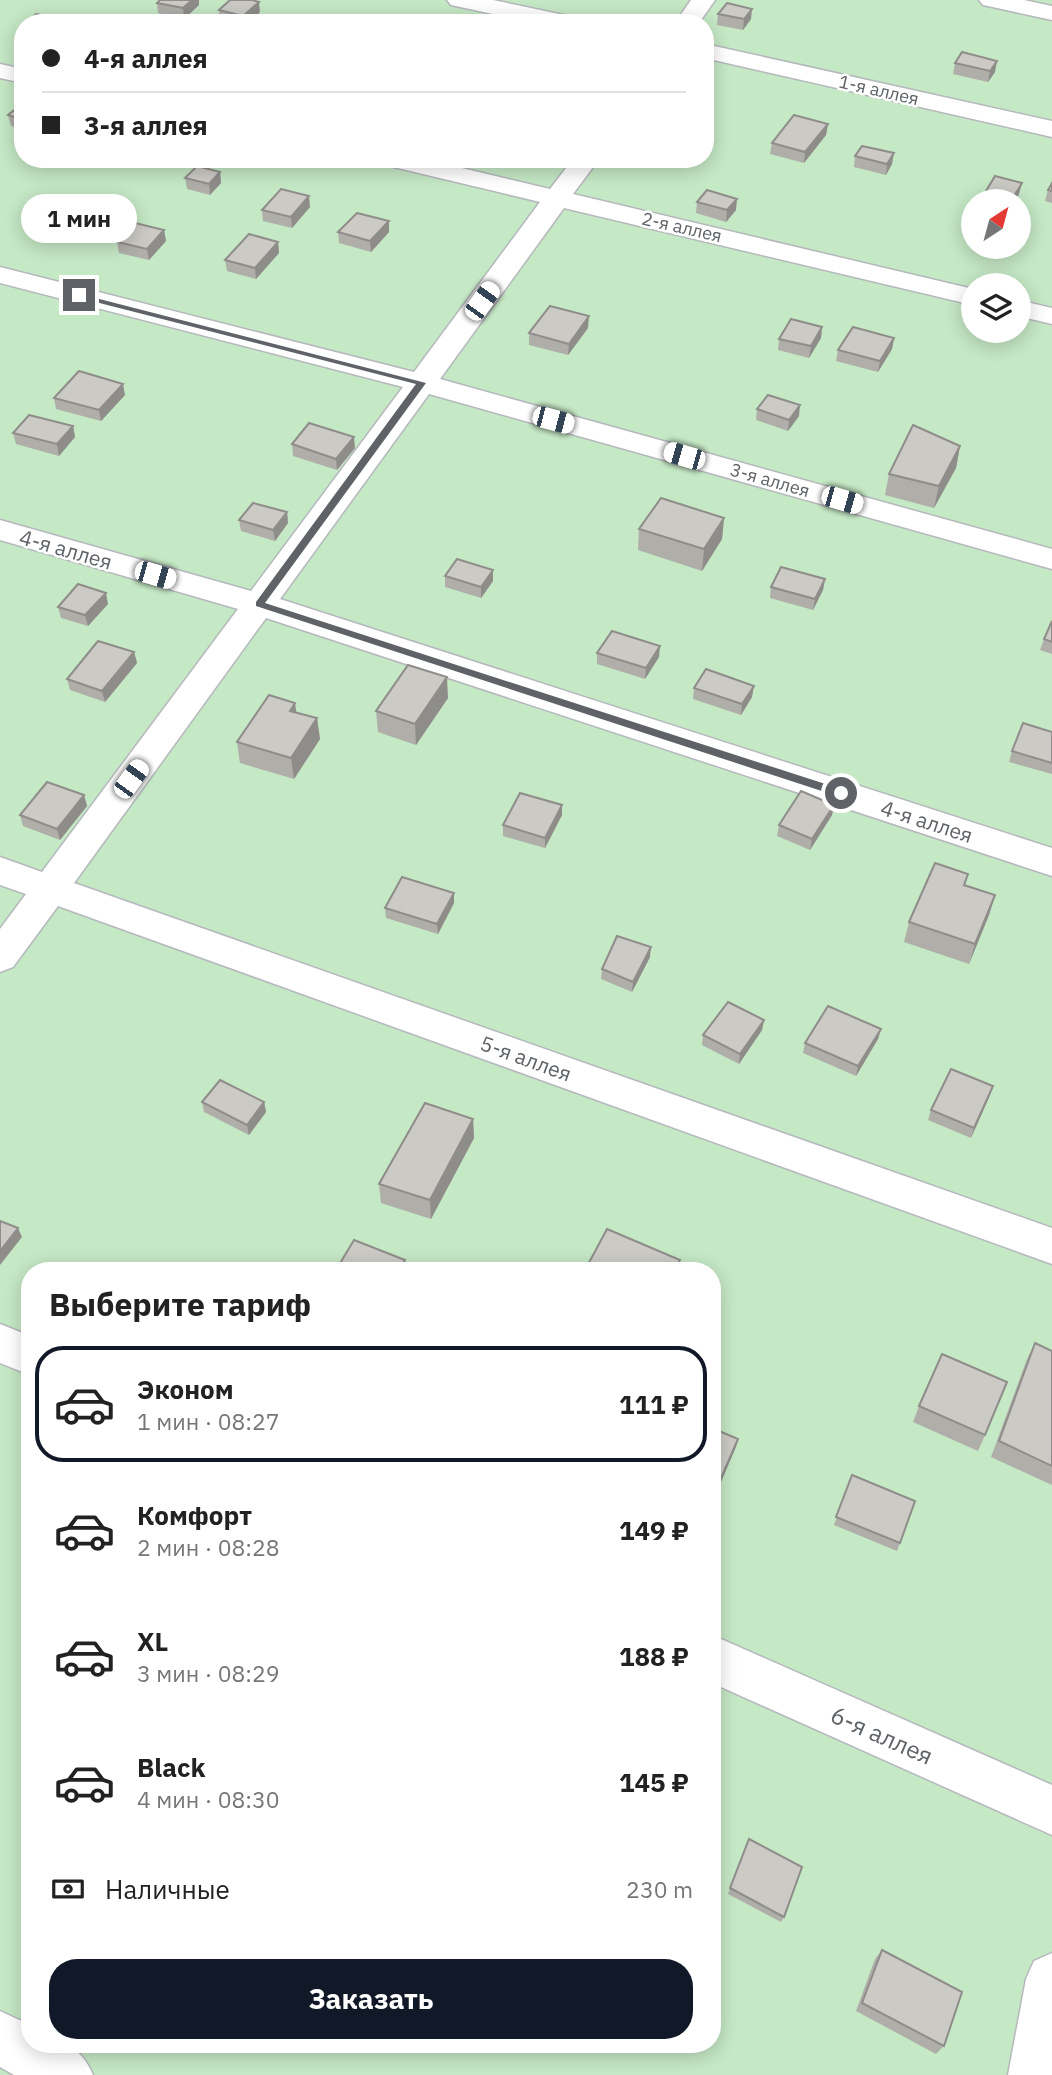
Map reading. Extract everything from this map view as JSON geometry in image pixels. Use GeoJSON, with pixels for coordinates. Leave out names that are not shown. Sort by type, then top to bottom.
{"type":"FeatureCollection","features":[{"type":"Feature","properties":{"kind":"street"},"geometry":{"type":"LineString","coordinates":[[459,0],[527,14]]}},
{"type":"Feature","properties":{"kind":"street"},"geometry":{"type":"LineString","coordinates":[[991,0],[1052,13]]}},
{"type":"Feature","properties":{"kind":"street","name":"1-я аллея"},"geometry":{"type":"LineString","coordinates":[[714,53],[1052,129]]}},
{"type":"Feature","properties":{"kind":"street","name":"2-я аллея"},"geometry":{"type":"LineString","coordinates":[[429,168],[961,294]]}},
{"type":"Feature","properties":{"kind":"street"},"geometry":{"type":"LineString","coordinates":[[0,957],[580,168]]}},
{"type":"Feature","properties":{"kind":"street","name":"3-я аллея"},"geometry":{"type":"LineString","coordinates":[[0,275],[422,383],[1052,559]]}},
{"type":"Feature","properties":{"kind":"street"},"geometry":{"type":"LineString","coordinates":[[1031,311],[1052,316]]}},
{"type":"Feature","properties":{"kind":"street","name":"4-я аллея"},"geometry":{"type":"LineString","coordinates":[[0,530],[259,604],[1052,862]]}},
{"type":"Feature","properties":{"kind":"street","name":"5-я аллея"},"geometry":{"type":"LineString","coordinates":[[0,871],[1052,1246]]}},
{"type":"Feature","properties":{"kind":"street"},"geometry":{"type":"LineString","coordinates":[[0,1343],[21,1352]]}},
{"type":"Feature","properties":{"kind":"street","name":"6-я аллея"},"geometry":{"type":"LineString","coordinates":[[721,1663],[1052,1810]]}},
{"type":"Feature","properties":{"kind":"street"},"geometry":{"type":"LineString","coordinates":[[1035,2075],[1052,1979]]}},
{"type":"Feature","properties":{"kind":"street"},"geometry":{"type":"LineString","coordinates":[[0,2038],[21,2050]]}},
{"type":"Feature","properties":{"kind":"street"},"geometry":{"type":"LineString","coordinates":[[27,2053],[66,2075]]}},
{"type":"Feature","properties":{"kind":"green space"},"geometry":{"type":"Polygon","coordinates":[[[0,0],[1052,0],[1052,2075],[0,2075],[0,0]]]}},
{"type":"Feature","properties":{"kind":"building"},"geometry":{"type":"Polygon","coordinates":[[[160,0],[192,0],[183,8],[157,3],[160,0]]]}},
{"type":"Feature","properties":{"kind":"building"},"geometry":{"type":"Polygon","coordinates":[[[230,0],[259,2],[245,14],[219,10],[230,0]]]}},
{"type":"Feature","properties":{"kind":"building"},"geometry":{"type":"Polygon","coordinates":[[[727,3],[752,9],[744,19],[718,14],[727,3]]]}},
{"type":"Feature","properties":{"kind":"building"},"geometry":{"type":"Polygon","coordinates":[[[962,52],[997,61],[990,71],[955,63],[962,52]]]}},
{"type":"Feature","properties":{"kind":"building"},"geometry":{"type":"Polygon","coordinates":[[[794,115],[828,124],[805,152],[772,143],[794,115]]]}},
{"type":"Feature","properties":{"kind":"building"},"geometry":{"type":"Polygon","coordinates":[[[862,146],[894,153],[887,164],[855,156],[862,146]]]}},
{"type":"Feature","properties":{"kind":"building"},"geometry":{"type":"Polygon","coordinates":[[[195,168],[220,172],[209,184],[185,178],[195,168]]]}},
{"type":"Feature","properties":{"kind":"building"},"geometry":{"type":"Polygon","coordinates":[[[995,176],[1022,183],[1018,189],[987,189],[995,176]]]}},
{"type":"Feature","properties":{"kind":"building"},"geometry":{"type":"Polygon","coordinates":[[[281,189],[309,196],[291,217],[262,210],[281,189]]]}},
{"type":"Feature","properties":{"kind":"building"},"geometry":{"type":"Polygon","coordinates":[[[707,190],[737,199],[727,210],[697,202],[707,190]]]}},
{"type":"Feature","properties":{"kind":"building"},"geometry":{"type":"Polygon","coordinates":[[[49,198],[76,206],[62,218],[35,210],[49,198]]]}},
{"type":"Feature","properties":{"kind":"building"},"geometry":{"type":"Polygon","coordinates":[[[357,213],[389,221],[370,241],[338,232],[357,213]]]}},
{"type":"Feature","properties":{"kind":"building"},"geometry":{"type":"Polygon","coordinates":[[[135,223],[164,230],[147,249],[117,242],[135,223]]]}},
{"type":"Feature","properties":{"kind":"building"},"geometry":{"type":"Polygon","coordinates":[[[249,234],[278,242],[255,268],[225,260],[249,234]]]}},
{"type":"Feature","properties":{"kind":"building"},"geometry":{"type":"Polygon","coordinates":[[[550,306],[589,316],[569,344],[529,333],[550,306]]]}},
{"type":"Feature","properties":{"kind":"building"},"geometry":{"type":"Polygon","coordinates":[[[791,319],[822,327],[811,346],[779,339],[791,319]]]}},
{"type":"Feature","properties":{"kind":"building"},"geometry":{"type":"Polygon","coordinates":[[[853,327],[894,338],[880,361],[838,350],[853,327]]]}},
{"type":"Feature","properties":{"kind":"building"},"geometry":{"type":"Polygon","coordinates":[[[79,371],[123,384],[99,410],[54,398],[79,371]]]}},
{"type":"Feature","properties":{"kind":"building"},"geometry":{"type":"Polygon","coordinates":[[[768,395],[800,405],[789,420],[757,409],[768,395]]]}},
{"type":"Feature","properties":{"kind":"building"},"geometry":{"type":"Polygon","coordinates":[[[29,415],[73,426],[57,444],[13,433],[29,415]]]}},
{"type":"Feature","properties":{"kind":"building"},"geometry":{"type":"Polygon","coordinates":[[[309,423],[354,437],[336,459],[292,444],[309,423]]]}},
{"type":"Feature","properties":{"kind":"building"},"geometry":{"type":"Polygon","coordinates":[[[913,425],[960,446],[939,486],[889,474],[913,425]]]}},
{"type":"Feature","properties":{"kind":"building"},"geometry":{"type":"Polygon","coordinates":[[[661,498],[724,518],[704,549],[639,529],[661,498]]]}},
{"type":"Feature","properties":{"kind":"building"},"geometry":{"type":"Polygon","coordinates":[[[253,503],[287,512],[273,530],[239,520],[253,503]]]}},
{"type":"Feature","properties":{"kind":"building"},"geometry":{"type":"Polygon","coordinates":[[[457,559],[493,570],[481,587],[445,576],[457,559]]]}},
{"type":"Feature","properties":{"kind":"building"},"geometry":{"type":"Polygon","coordinates":[[[781,567],[825,579],[815,599],[771,587],[781,567]]]}},
{"type":"Feature","properties":{"kind":"building"},"geometry":{"type":"Polygon","coordinates":[[[78,584],[106,593],[85,615],[58,607],[78,584]]]}},
{"type":"Feature","properties":{"kind":"building"},"geometry":{"type":"Polygon","coordinates":[[[1052,621],[1052,642],[1044,639],[1052,621]]]}},
{"type":"Feature","properties":{"kind":"building"},"geometry":{"type":"Polygon","coordinates":[[[612,631],[660,646],[646,668],[597,653],[612,631]]]}},
{"type":"Feature","properties":{"kind":"building"},"geometry":{"type":"Polygon","coordinates":[[[98,641],[134,652],[102,691],[67,679],[98,641]]]}},
{"type":"Feature","properties":{"kind":"building"},"geometry":{"type":"Polygon","coordinates":[[[408,665],[447,677],[415,724],[376,711],[408,665]]]}},
{"type":"Feature","properties":{"kind":"building"},"geometry":{"type":"Polygon","coordinates":[[[706,669],[754,686],[742,704],[694,688],[706,669]]]}},
{"type":"Feature","properties":{"kind":"building"},"geometry":{"type":"Polygon","coordinates":[[[269,695],[295,703],[290,711],[317,718],[291,758],[237,742],[269,695]]]}},
{"type":"Feature","properties":{"kind":"building"},"geometry":{"type":"Polygon","coordinates":[[[1023,723],[1052,732],[1052,763],[1012,751],[1023,723]]]}},
{"type":"Feature","properties":{"kind":"building"},"geometry":{"type":"Polygon","coordinates":[[[47,782],[84,795],[57,829],[20,815],[47,782]]]}},
{"type":"Feature","properties":{"kind":"building"},"geometry":{"type":"Polygon","coordinates":[[[801,791],[834,805],[812,839],[779,825],[801,791]]]}},
{"type":"Feature","properties":{"kind":"building"},"geometry":{"type":"Polygon","coordinates":[[[520,793],[562,805],[545,838],[503,825],[520,793]]]}},
{"type":"Feature","properties":{"kind":"building"},"geometry":{"type":"Polygon","coordinates":[[[935,863],[968,874],[964,885],[995,895],[975,944],[909,922],[935,863]]]}},
{"type":"Feature","properties":{"kind":"building"},"geometry":{"type":"Polygon","coordinates":[[[402,877],[454,893],[437,924],[385,908],[402,877]]]}},
{"type":"Feature","properties":{"kind":"building"},"geometry":{"type":"Polygon","coordinates":[[[617,936],[651,947],[633,982],[602,969],[617,936]]]}},
{"type":"Feature","properties":{"kind":"building"},"geometry":{"type":"Polygon","coordinates":[[[728,1002],[764,1020],[740,1054],[703,1035],[728,1002]]]}},
{"type":"Feature","properties":{"kind":"building"},"geometry":{"type":"Polygon","coordinates":[[[828,1006],[881,1029],[858,1066],[805,1043],[828,1006]]]}},
{"type":"Feature","properties":{"kind":"building"},"geometry":{"type":"Polygon","coordinates":[[[951,1069],[993,1086],[974,1128],[931,1110],[951,1069]]]}},
{"type":"Feature","properties":{"kind":"building"},"geometry":{"type":"Polygon","coordinates":[[[220,1080],[264,1102],[247,1125],[202,1102],[220,1080]]]}},
{"type":"Feature","properties":{"kind":"building"},"geometry":{"type":"Polygon","coordinates":[[[425,1103],[473,1119],[430,1200],[379,1184],[425,1103]]]}},
{"type":"Feature","properties":{"kind":"building"},"geometry":{"type":"Polygon","coordinates":[[[0,1221],[18,1228],[0,1251],[0,1221]]]}},
{"type":"Feature","properties":{"kind":"building"},"geometry":{"type":"Polygon","coordinates":[[[607,1229],[680,1260],[679,1262],[589,1262],[607,1229]]]}},
{"type":"Feature","properties":{"kind":"building"},"geometry":{"type":"Polygon","coordinates":[[[354,1240],[405,1260],[404,1262],[341,1262],[354,1240]]]}},
{"type":"Feature","properties":{"kind":"building"},"geometry":{"type":"Polygon","coordinates":[[[1035,1343],[1052,1351],[1052,1466],[999,1441],[1035,1343]]]}},
{"type":"Feature","properties":{"kind":"building"},"geometry":{"type":"Polygon","coordinates":[[[942,1354],[1007,1382],[985,1435],[919,1406],[942,1354]]]}},
{"type":"Feature","properties":{"kind":"building"},"geometry":{"type":"Polygon","coordinates":[[[721,1432],[738,1439],[721,1478],[721,1432]]]}},
{"type":"Feature","properties":{"kind":"building"},"geometry":{"type":"Polygon","coordinates":[[[852,1475],[915,1501],[900,1543],[836,1517],[852,1475]]]}},
{"type":"Feature","properties":{"kind":"building"},"geometry":{"type":"Polygon","coordinates":[[[749,1839],[802,1867],[784,1917],[730,1888],[749,1839]]]}},
{"type":"Feature","properties":{"kind":"building"},"geometry":{"type":"Polygon","coordinates":[[[882,1950],[962,1992],[944,2046],[862,2003],[882,1950]]]}},
{"type":"Feature","properties":{"kind":"route"},"geometry":{"type":"LineString","coordinates":[[79,295],[422,383],[259,604],[841,793]]}}]}
